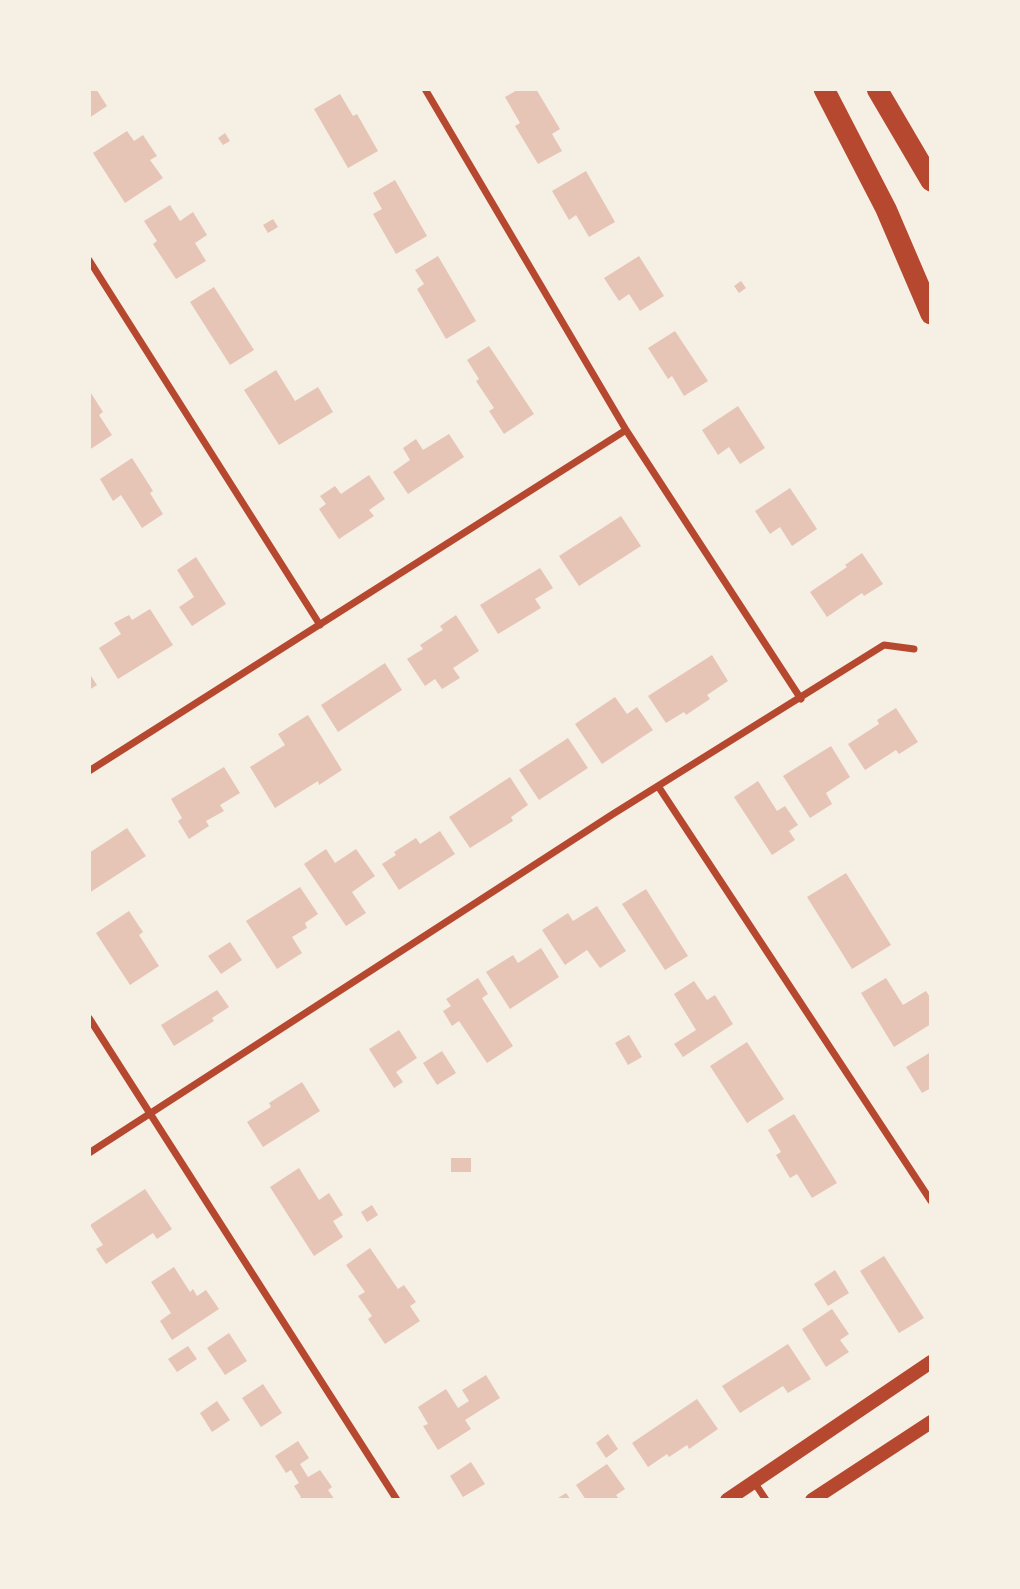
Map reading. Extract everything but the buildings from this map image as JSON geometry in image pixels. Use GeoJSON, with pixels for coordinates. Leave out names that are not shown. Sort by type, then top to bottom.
{"type":"FeatureCollection","features":[{"type":"Feature","properties":{"kind":"highway"},"geometry":{"type":"LineString","coordinates":[[824,89],[886,209],[931,314]]}},
{"type":"Feature","properties":{"kind":"highway"},"geometry":{"type":"LineString","coordinates":[[877,89],[931,181]]}},
{"type":"Feature","properties":{"kind":"main road"},"geometry":{"type":"LineString","coordinates":[[727,1500],[931,1362]]}},
{"type":"Feature","properties":{"kind":"main road"},"geometry":{"type":"LineString","coordinates":[[812,1500],[931,1422]]}},
{"type":"Feature","properties":{"kind":"street"},"geometry":{"type":"LineString","coordinates":[[425,89],[626,430],[801,699]]}},
{"type":"Feature","properties":{"kind":"street"},"geometry":{"type":"LineString","coordinates":[[89,260],[320,625]]}},
{"type":"Feature","properties":{"kind":"street"},"geometry":{"type":"LineString","coordinates":[[89,771],[626,430]]}},
{"type":"Feature","properties":{"kind":"street"},"geometry":{"type":"LineString","coordinates":[[89,1153],[658,786],[884,645],[914,649]]}},
{"type":"Feature","properties":{"kind":"street"},"geometry":{"type":"LineString","coordinates":[[658,786],[931,1202]]}},
{"type":"Feature","properties":{"kind":"street"},"geometry":{"type":"LineString","coordinates":[[89,1017],[397,1500]]}},
{"type":"Feature","properties":{"kind":"street"},"geometry":{"type":"LineString","coordinates":[[754,1482],[766,1500]]}}]}
